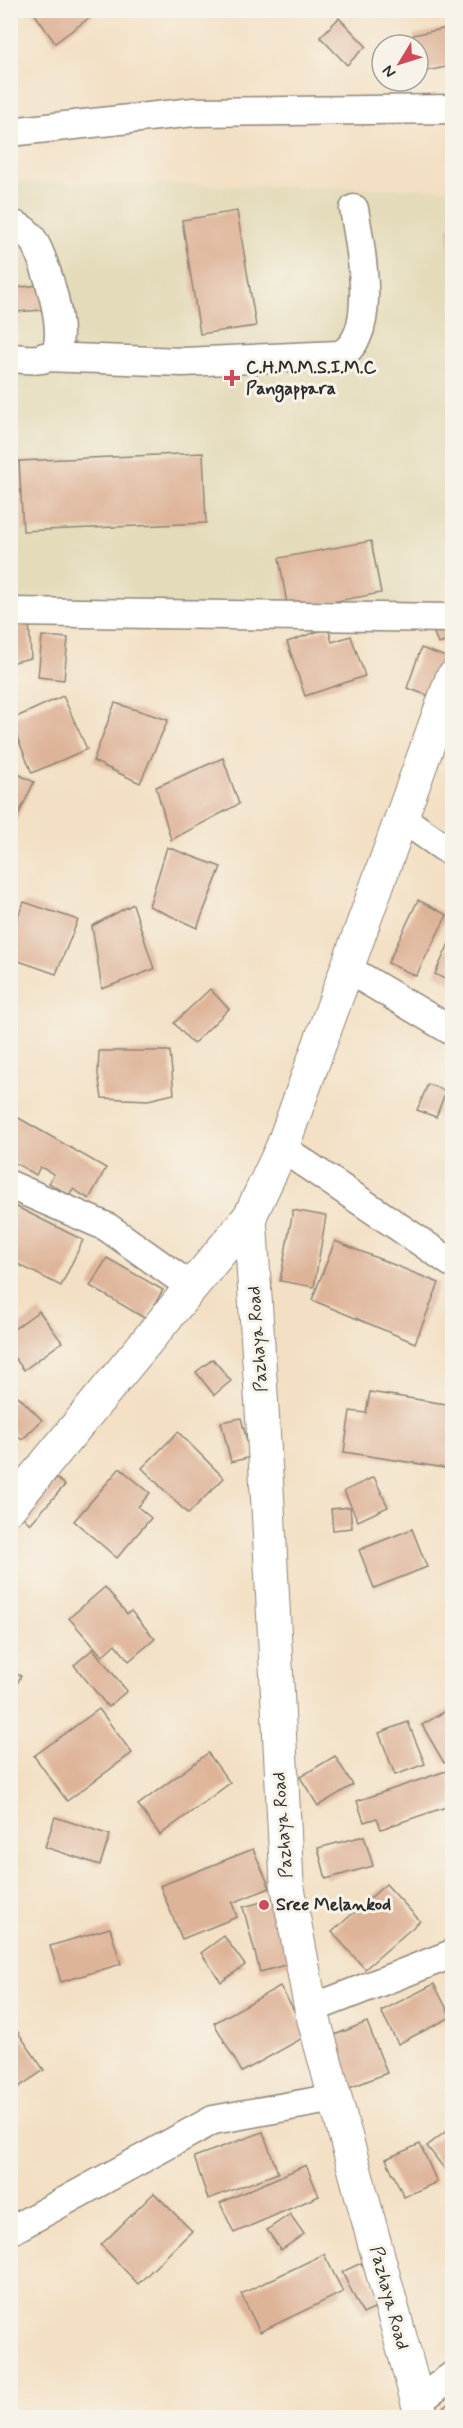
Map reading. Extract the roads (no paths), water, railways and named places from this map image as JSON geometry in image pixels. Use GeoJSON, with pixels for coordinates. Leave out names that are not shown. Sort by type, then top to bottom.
{"type":"FeatureCollection","features":[{"type":"Feature","properties":{"kind":"street"},"geometry":{"type":"LineString","coordinates":[[10,132],[194,112],[453,109]]}},
{"type":"Feature","properties":{"kind":"street"},"geometry":{"type":"LineString","coordinates":[[44,357],[183,362],[339,356],[354,343],[363,321],[363,265],[354,209]]}},
{"type":"Feature","properties":{"kind":"street"},"geometry":{"type":"LineString","coordinates":[[10,224],[18,226],[32,238],[48,276],[60,328],[60,344],[51,355],[36,360],[10,358]]}},
{"type":"Feature","properties":{"kind":"street"},"geometry":{"type":"LineString","coordinates":[[10,612],[453,618]]}},
{"type":"Feature","properties":{"kind":"street"},"geometry":{"type":"LineString","coordinates":[[10,1507],[250,1216],[282,1148],[400,818],[453,678]]}},
{"type":"Feature","properties":{"kind":"street"},"geometry":{"type":"LineString","coordinates":[[400,818],[453,853]]}},
{"type":"Feature","properties":{"kind":"street"},"geometry":{"type":"LineString","coordinates":[[346,968],[453,1031]]}},
{"type":"Feature","properties":{"kind":"street"},"geometry":{"type":"LineString","coordinates":[[282,1148],[453,1263]]}},
{"type":"Feature","properties":{"kind":"street"},"geometry":{"type":"LineString","coordinates":[[10,1185],[107,1227],[190,1286]]}},
{"type":"Feature","properties":{"kind":"street","name":"Pazhaya Road"},"geometry":{"type":"LineString","coordinates":[[250,1216],[268,1506],[286,1871],[310,2009],[420,2410]]}},
{"type":"Feature","properties":{"kind":"street"},"geometry":{"type":"LineString","coordinates":[[310,2009],[453,1954]]}},
{"type":"Feature","properties":{"kind":"street"},"geometry":{"type":"LineString","coordinates":[[10,2231],[213,2120],[335,2098]]}},
{"type":"Feature","properties":{"kind":"street"},"geometry":{"type":"LineString","coordinates":[[420,2410],[453,2376]]}},
{"type":"Feature","properties":{"kind":"place","name":"C.H.M.M.S.I.M.C Pangappara"},"geometry":{"type":"Point","coordinates":[232,378]}},
{"type":"Feature","properties":{"kind":"place","name":"Sree Melankod"},"geometry":{"type":"Point","coordinates":[264,1905]}}]}
